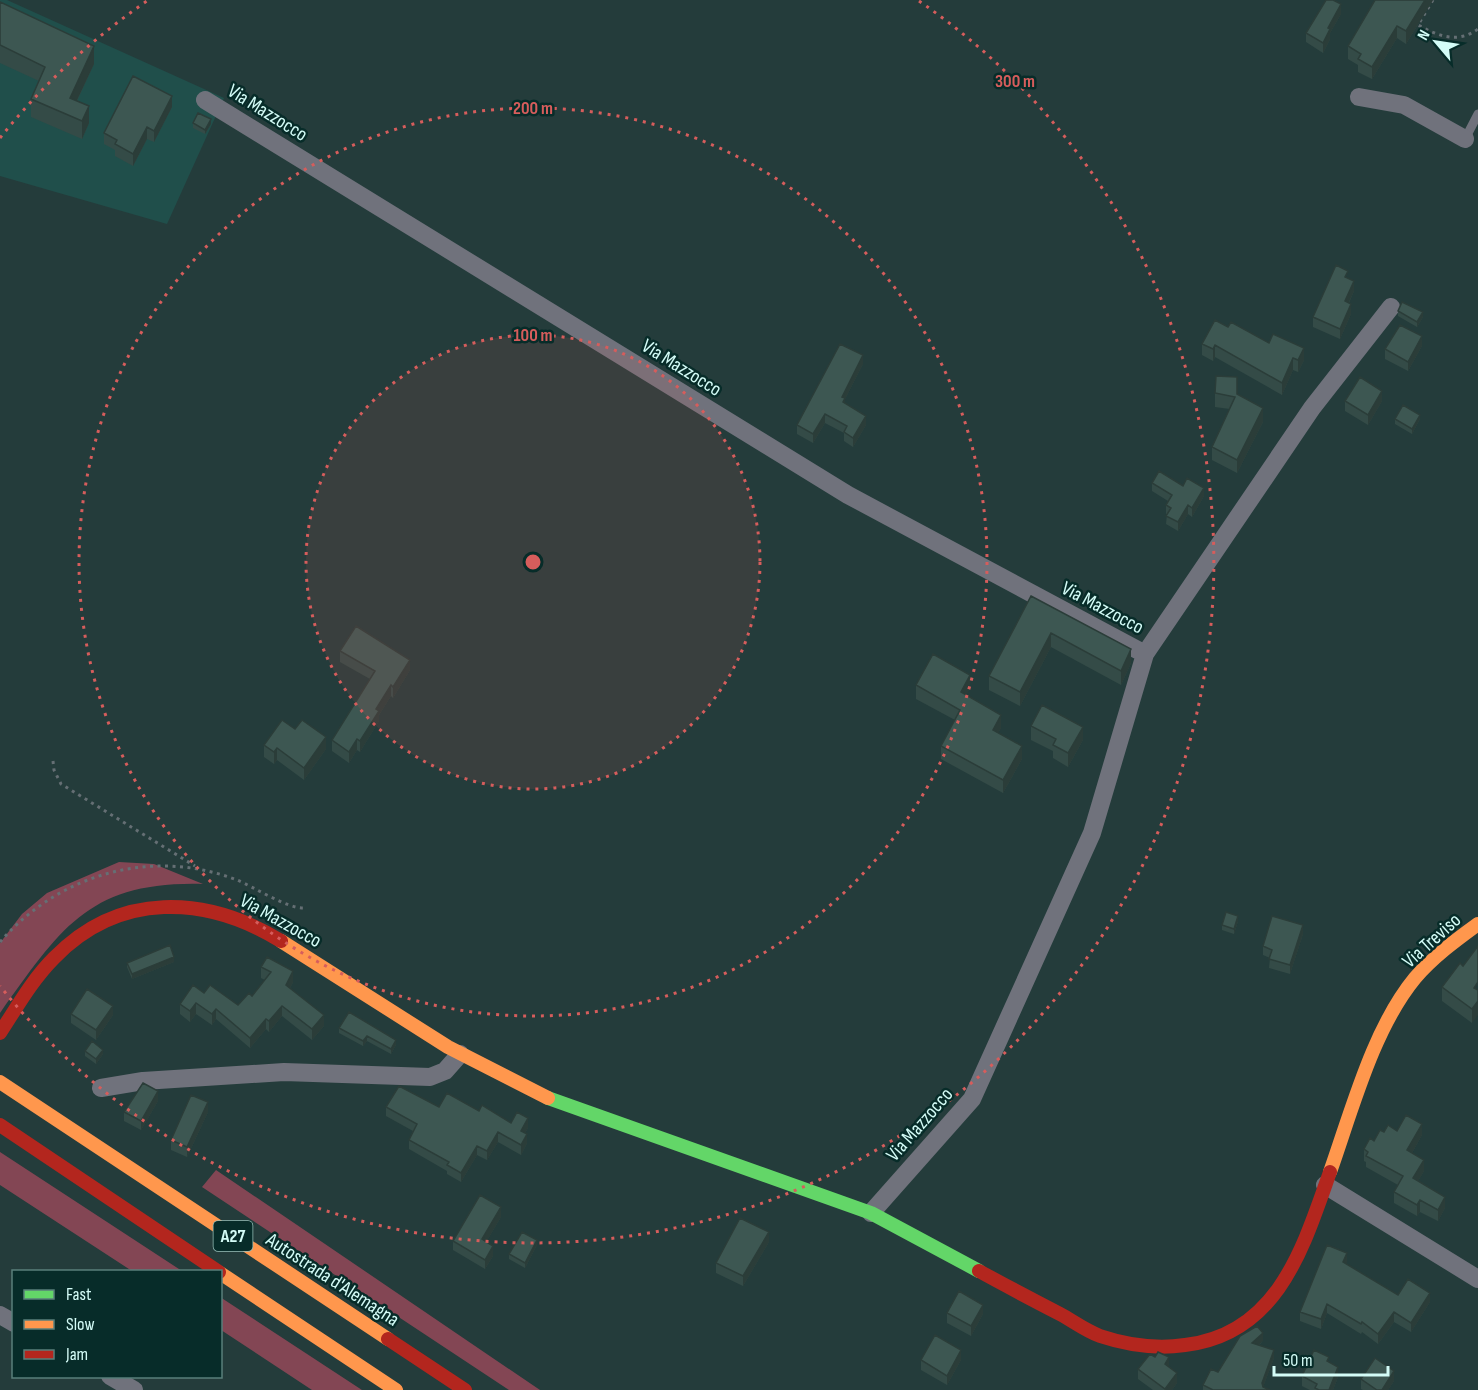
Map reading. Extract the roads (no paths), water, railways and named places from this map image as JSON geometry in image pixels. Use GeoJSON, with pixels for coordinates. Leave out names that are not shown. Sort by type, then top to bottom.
{"type":"FeatureCollection","features":[{"type":"Feature","properties":{"kind":"main road","name":"Via Mazzocco"},"geometry":{"type":"LineString","coordinates":[[0,1033],[48,964],[81,935],[131,913],[156,908],[190,907],[225,914],[262,931],[496,1075],[558,1102],[871,1213],[924,1239],[1085,1330],[1121,1343],[1179,1348],[1204,1344],[1225,1337],[1263,1309],[1279,1290],[1291,1268],[1392,1016]]}},
{"type":"Feature","properties":{"kind":"main road","name":"Via Treviso"},"geometry":{"type":"LineString","coordinates":[[1392,1016],[1407,989],[1430,962],[1478,924]]}},
{"type":"Feature","properties":{"kind":"main road","name":"Autostrada d'Alemagna"},"geometry":{"type":"LineString","coordinates":[[0,1082],[465,1390]]}},
{"type":"Feature","properties":{"kind":"main road","name":"A27"},"geometry":{"type":"LineString","coordinates":[[0,1125],[217,1270]]}},
{"type":"Feature","properties":{"kind":"main road","name":"A27"},"geometry":{"type":"LineString","coordinates":[[222,1273],[396,1390]]}},
{"type":"Feature","properties":{"kind":"street"},"geometry":{"type":"LineString","coordinates":[[1359,97],[1404,105],[1465,138]]}},
{"type":"Feature","properties":{"kind":"street","name":"Via Mazzocco"},"geometry":{"type":"LineString","coordinates":[[205,100],[848,495],[1145,654]]}},
{"type":"Feature","properties":{"kind":"street","name":"Via Mazzocco"},"geometry":{"type":"LineString","coordinates":[[871,1213],[972,1099],[1092,833],[1145,654],[1312,408],[1391,307]]}},
{"type":"Feature","properties":{"kind":"street"},"geometry":{"type":"LineString","coordinates":[[101,1088],[143,1081],[284,1072],[430,1077],[446,1071],[460,1054]]}},
{"type":"Feature","properties":{"kind":"street"},"geometry":{"type":"LineString","coordinates":[[1325,1185],[1478,1279]]}},
{"type":"Feature","properties":{"kind":"street"},"geometry":{"type":"LineString","coordinates":[[112,1378],[134,1390]]}},
{"type":"Feature","properties":{"kind":"lane"},"geometry":{"type":"LineString","coordinates":[[1465,138],[1478,114]]}}]}
